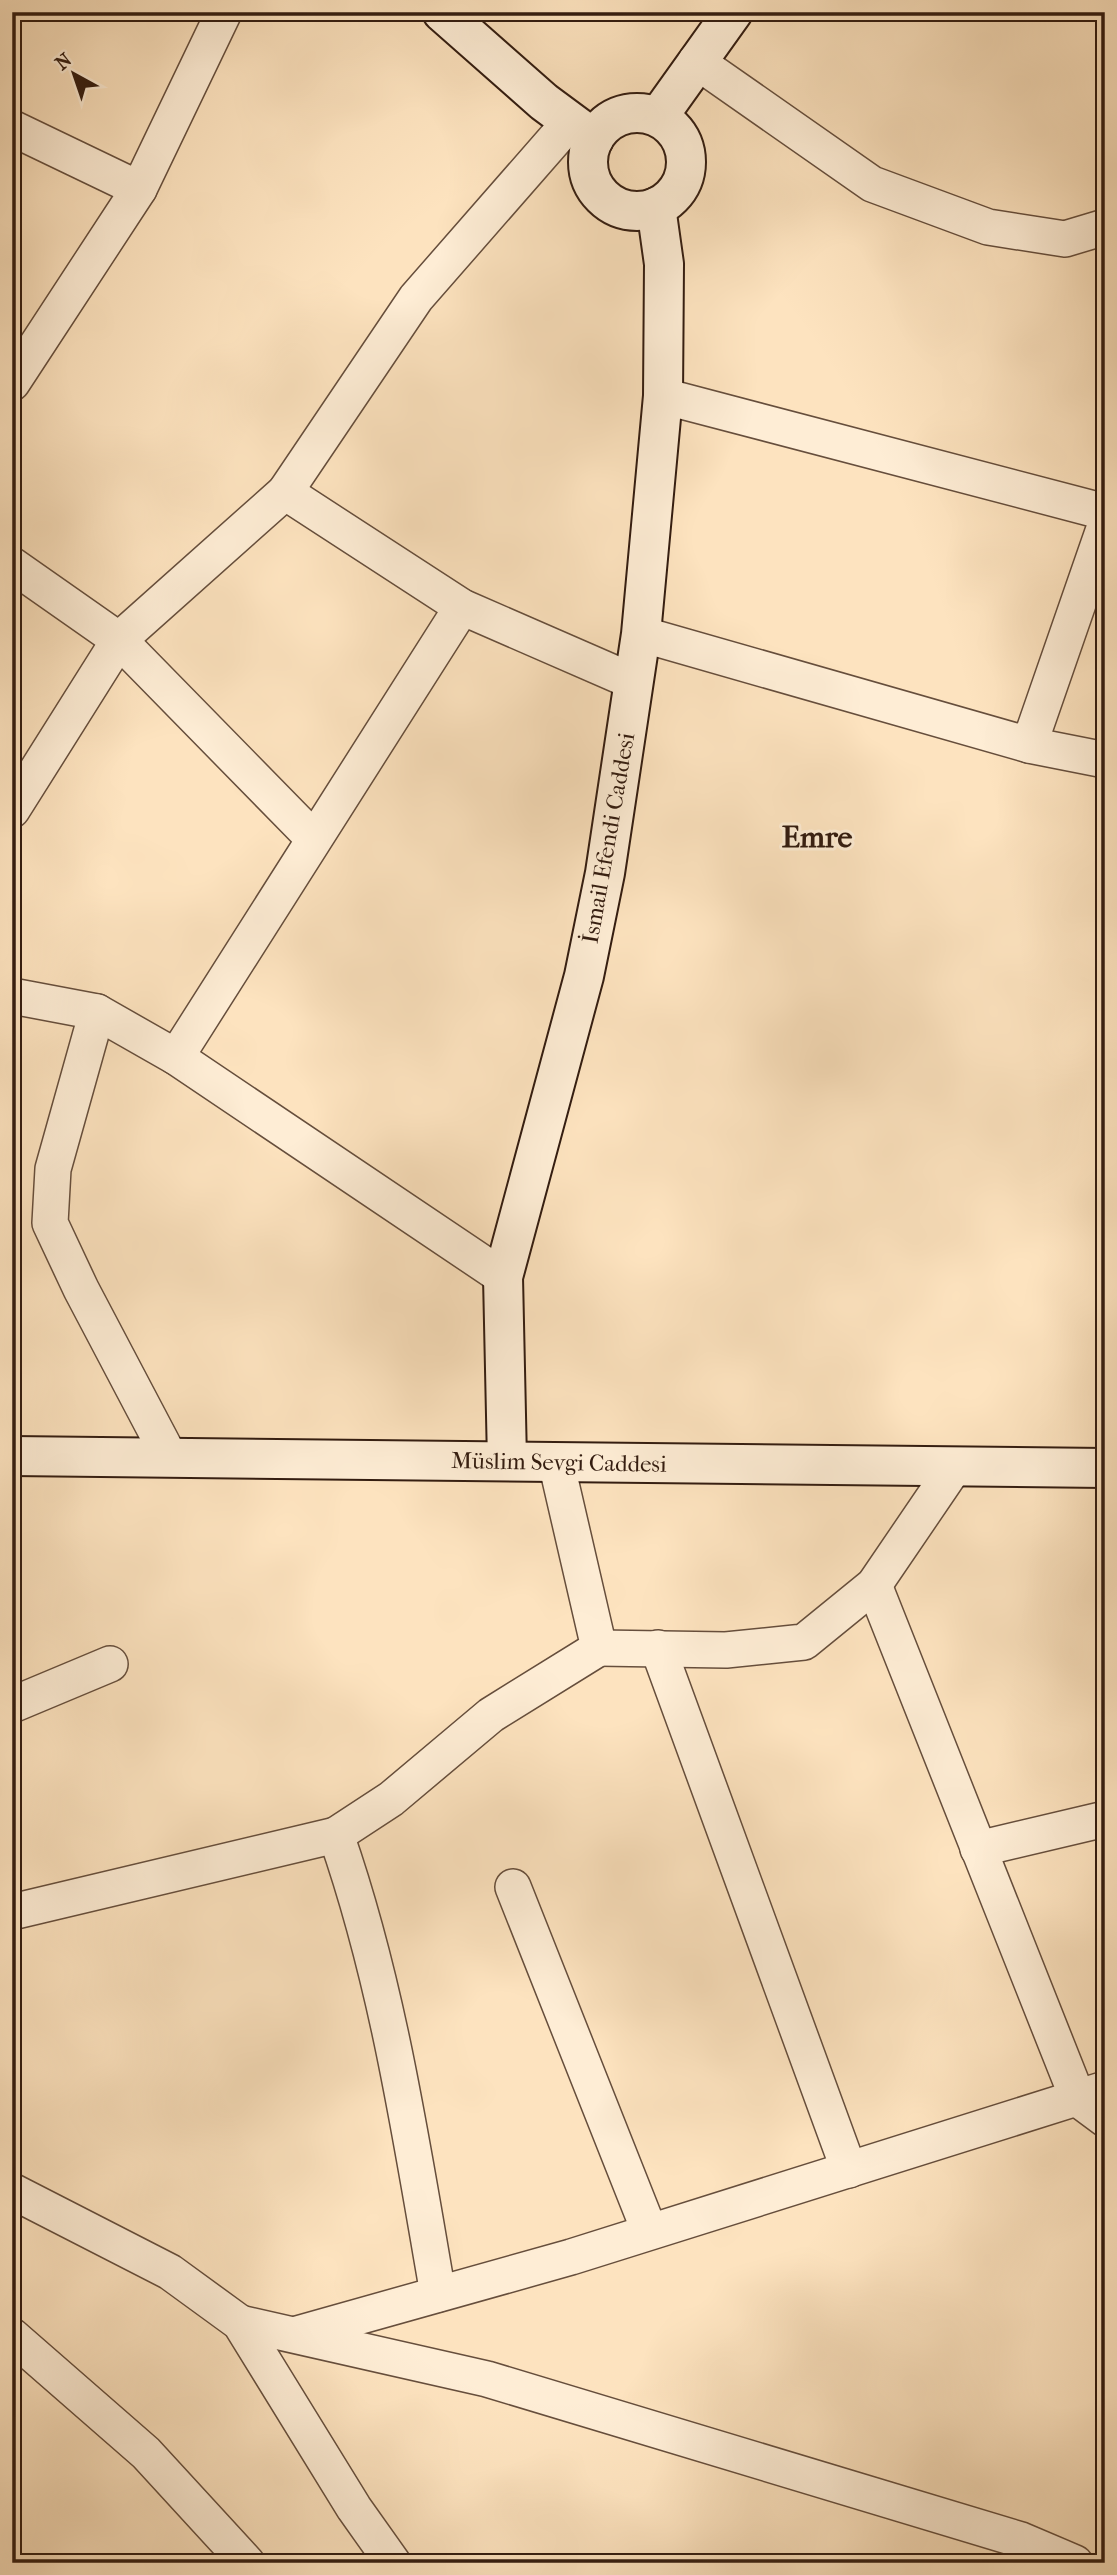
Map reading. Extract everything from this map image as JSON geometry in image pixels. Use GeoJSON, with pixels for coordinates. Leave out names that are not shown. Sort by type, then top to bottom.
{"type":"FeatureCollection","features":[{"type":"Feature","properties":{"kind":"street"},"geometry":{"type":"LineString","coordinates":[[12,383],[139,189],[224,12]]}},
{"type":"Feature","properties":{"kind":"street"},"geometry":{"type":"LineString","coordinates":[[12,810],[119,639],[285,492],[416,299],[582,131],[626,114],[642,113],[658,117],[671,126],[681,139],[686,170],[671,199],[640,211],[624,210],[609,203],[598,192],[590,177],[582,131],[442,12]]}},
{"type":"Feature","properties":{"kind":"street"},"geometry":{"type":"LineString","coordinates":[[658,117],[733,12]]}},
{"type":"Feature","properties":{"kind":"street"},"geometry":{"type":"LineString","coordinates":[[696,61],[872,184],[988,227],[1065,239],[1105,227]]}},
{"type":"Feature","properties":{"kind":"street"},"geometry":{"type":"LineString","coordinates":[[12,128],[139,189]]}},
{"type":"Feature","properties":{"kind":"street","name":"İsmail Efendi Caddesi"},"geometry":{"type":"LineString","coordinates":[[507,1461],[502,1277],[584,976],[605,873],[641,634],[663,396],[664,264],[656,207]]}},
{"type":"Feature","properties":{"kind":"street"},"geometry":{"type":"LineString","coordinates":[[663,396],[1105,512]]}},
{"type":"Feature","properties":{"kind":"street"},"geometry":{"type":"LineString","coordinates":[[285,492],[462,607],[634,682]]}},
{"type":"Feature","properties":{"kind":"street"},"geometry":{"type":"LineString","coordinates":[[1028,745],[1105,526]]}},
{"type":"Feature","properties":{"kind":"street"},"geometry":{"type":"LineString","coordinates":[[12,565],[119,639],[313,838]]}},
{"type":"Feature","properties":{"kind":"street"},"geometry":{"type":"LineString","coordinates":[[176,1057],[462,607]]}},
{"type":"Feature","properties":{"kind":"street"},"geometry":{"type":"LineString","coordinates":[[641,634],[1028,745],[1105,760]]}},
{"type":"Feature","properties":{"kind":"street"},"geometry":{"type":"LineString","coordinates":[[12,996],[97,1012],[176,1057],[502,1277]]}},
{"type":"Feature","properties":{"kind":"street"},"geometry":{"type":"LineString","coordinates":[[97,1012],[53,1169],[50,1223],[81,1289],[170,1458]]}},
{"type":"Feature","properties":{"kind":"street","name":"Müslim Sevgi Caddesi"},"geometry":{"type":"LineString","coordinates":[[12,1456],[1105,1468]]}},
{"type":"Feature","properties":{"kind":"street"},"geometry":{"type":"LineString","coordinates":[[556,1462],[599,1648]]}},
{"type":"Feature","properties":{"kind":"street"},"geometry":{"type":"LineString","coordinates":[[12,1912],[336,1835],[391,1798],[491,1714],[599,1648],[726,1650],[804,1642],[874,1585],[955,1466]]}},
{"type":"Feature","properties":{"kind":"street"},"geometry":{"type":"LineString","coordinates":[[294,2335],[571,2257],[649,2230],[849,2170],[1096,2102],[978,1849],[874,1585]]}},
{"type":"Feature","properties":{"kind":"street"},"geometry":{"type":"LineString","coordinates":[[658,1648],[849,2170]]}},
{"type":"Feature","properties":{"kind":"street"},"geometry":{"type":"LineString","coordinates":[[12,1704],[110,1664]]}},
{"type":"Feature","properties":{"kind":"street"},"geometry":{"type":"LineString","coordinates":[[978,1849],[1105,1819]]}},
{"type":"Feature","properties":{"kind":"street"},"geometry":{"type":"LineString","coordinates":[[336,1835],[387,2008],[438,2294]]}},
{"type":"Feature","properties":{"kind":"street"},"geometry":{"type":"LineString","coordinates":[[513,1887],[649,2230]]}},
{"type":"Feature","properties":{"kind":"street"},"geometry":{"type":"LineString","coordinates":[[12,2191],[170,2272],[240,2323],[354,2508],[393,2563]]}},
{"type":"Feature","properties":{"kind":"street"},"geometry":{"type":"LineString","coordinates":[[240,2323],[487,2379],[1012,2551],[1074,2563]]}},
{"type":"Feature","properties":{"kind":"street"},"geometry":{"type":"LineString","coordinates":[[12,2336],[146,2453],[247,2563]]}},
{"type":"Feature","properties":{"kind":"district","name":"Emre"},"geometry":{"type":"Point","coordinates":[817,837]}}]}
